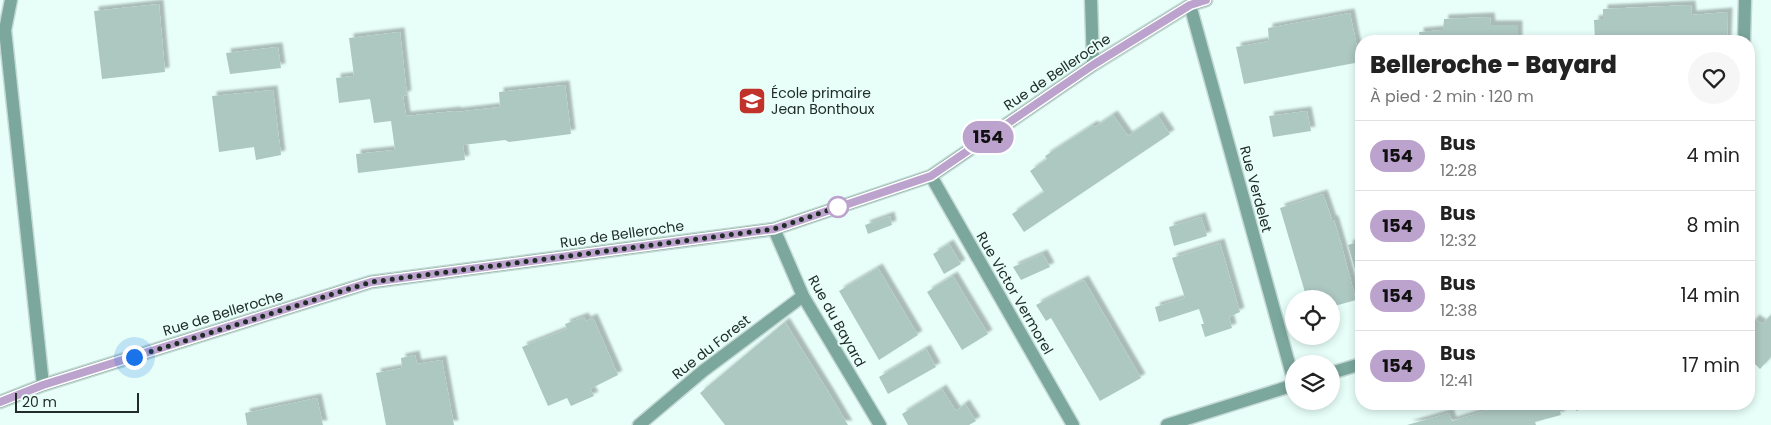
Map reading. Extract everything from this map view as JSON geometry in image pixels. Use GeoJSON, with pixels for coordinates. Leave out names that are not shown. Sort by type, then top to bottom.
{"type":"FeatureCollection","features":[{"type":"Feature","properties":{"kind":"street"},"geometry":{"type":"LineString","coordinates":[[12,0],[5,30],[43,385]]}},
{"type":"Feature","properties":{"kind":"street"},"geometry":{"type":"LineString","coordinates":[[1091,0],[1093,65]]}},
{"type":"Feature","properties":{"kind":"street","name":"Rue de Belleroche"},"geometry":{"type":"LineString","coordinates":[[0,402],[43,385],[371,282],[774,229],[931,176],[1093,65],[1190,5],[1206,0]]}},
{"type":"Feature","properties":{"kind":"street"},"geometry":{"type":"LineString","coordinates":[[1744,35],[1745,0]]}},
{"type":"Feature","properties":{"kind":"street","name":"Rue Verdelet"},"geometry":{"type":"LineString","coordinates":[[1190,5],[1286,355]]}},
{"type":"Feature","properties":{"kind":"street","name":"Rue Victor Vermorel"},"geometry":{"type":"LineString","coordinates":[[931,176],[1073,425]]}},
{"type":"Feature","properties":{"kind":"street","name":"Rue du Bayard"},"geometry":{"type":"LineString","coordinates":[[774,229],[803,296],[880,425]]}},
{"type":"Feature","properties":{"kind":"street","name":"Rue du Forest"},"geometry":{"type":"LineString","coordinates":[[639,425],[703,371],[803,296]]}},
{"type":"Feature","properties":{"kind":"street"},"geometry":{"type":"LineString","coordinates":[[1340,370],[1355,366]]}},
{"type":"Feature","properties":{"kind":"street"},"geometry":{"type":"LineString","coordinates":[[1167,425],[1285,386]]}},
{"type":"Feature","properties":{"kind":"building"},"geometry":{"type":"Polygon","coordinates":[[[159,4],[165,72],[102,79],[94,11],[159,4]]]}},
{"type":"Feature","properties":{"kind":"building"},"geometry":{"type":"Polygon","coordinates":[[[1691,5],[1692,15],[1728,12],[1727,35],[1595,35],[1594,20],[1603,19],[1603,9],[1691,5]]]}},
{"type":"Feature","properties":{"kind":"building"},"geometry":{"type":"Polygon","coordinates":[[[1350,13],[1355,38],[1355,63],[1244,84],[1236,47],[1269,41],[1268,28],[1350,13]]]}},
{"type":"Feature","properties":{"kind":"building"},"geometry":{"type":"Polygon","coordinates":[[[1490,17],[1491,25],[1518,25],[1518,35],[1419,35],[1419,32],[1443,30],[1444,19],[1490,17]]]}},
{"type":"Feature","properties":{"kind":"building"},"geometry":{"type":"Polygon","coordinates":[[[400,32],[407,95],[403,96],[406,116],[500,107],[499,92],[565,85],[571,134],[509,142],[505,140],[463,145],[465,160],[358,173],[356,154],[395,150],[391,121],[374,123],[370,99],[339,103],[336,78],[354,76],[349,38],[400,32]]]}},
{"type":"Feature","properties":{"kind":"building"},"geometry":{"type":"Polygon","coordinates":[[[278,47],[281,68],[230,74],[226,53],[278,47]]]}},
{"type":"Feature","properties":{"kind":"building"},"geometry":{"type":"Polygon","coordinates":[[[273,90],[281,155],[256,160],[254,147],[219,152],[212,96],[273,90]]]}},
{"type":"Feature","properties":{"kind":"building"},"geometry":{"type":"Polygon","coordinates":[[[1307,111],[1311,131],[1273,137],[1269,116],[1307,111]]]}},
{"type":"Feature","properties":{"kind":"building"},"geometry":{"type":"Polygon","coordinates":[[[1113,115],[1128,136],[1158,116],[1170,134],[1024,232],[1012,214],[1044,192],[1030,171],[1047,159],[1045,156],[1093,125],[1095,127],[1113,115]]]}},
{"type":"Feature","properties":{"kind":"building"},"geometry":{"type":"Polygon","coordinates":[[[1323,194],[1332,220],[1334,220],[1355,300],[1340,304],[1340,290],[1304,290],[1280,208],[1323,194]]]}},
{"type":"Feature","properties":{"kind":"building"},"geometry":{"type":"Polygon","coordinates":[[[890,216],[892,225],[868,234],[865,225],[890,216]]]}},
{"type":"Feature","properties":{"kind":"building"},"geometry":{"type":"Polygon","coordinates":[[[1201,217],[1207,236],[1174,246],[1169,227],[1201,217]]]}},
{"type":"Feature","properties":{"kind":"building"},"geometry":{"type":"Polygon","coordinates":[[[1220,243],[1240,312],[1229,317],[1232,328],[1205,337],[1201,324],[1204,324],[1199,309],[1159,322],[1155,307],[1185,298],[1172,258],[1220,243]]]}},
{"type":"Feature","properties":{"kind":"building"},"geometry":{"type":"Polygon","coordinates":[[[1355,243],[1355,270],[1348,245],[1355,243]]]}},
{"type":"Feature","properties":{"kind":"building"},"geometry":{"type":"Polygon","coordinates":[[[949,244],[961,264],[944,274],[933,254],[949,244]]]}},
{"type":"Feature","properties":{"kind":"building"},"geometry":{"type":"Polygon","coordinates":[[[1043,254],[1050,267],[1021,280],[1013,267],[1043,254]]]}},
{"type":"Feature","properties":{"kind":"building"},"geometry":{"type":"Polygon","coordinates":[[[878,268],[918,335],[879,360],[839,291],[878,268]]]}},
{"type":"Feature","properties":{"kind":"building"},"geometry":{"type":"Polygon","coordinates":[[[953,276],[988,334],[962,350],[927,292],[953,276]]]}},
{"type":"Feature","properties":{"kind":"building"},"geometry":{"type":"Polygon","coordinates":[[[1084,280],[1141,378],[1100,401],[1051,318],[1046,321],[1036,305],[1084,280]]]}},
{"type":"Feature","properties":{"kind":"building"},"geometry":{"type":"Polygon","coordinates":[[[1771,315],[1771,357],[1760,369],[1755,364],[1755,319],[1762,324],[1771,315]]]}},
{"type":"Feature","properties":{"kind":"building"},"geometry":{"type":"Polygon","coordinates":[[[584,317],[586,321],[593,318],[618,375],[590,389],[594,396],[571,406],[567,398],[548,406],[522,347],[567,329],[565,324],[584,317]]]}},
{"type":"Feature","properties":{"kind":"building"},"geometry":{"type":"Polygon","coordinates":[[[785,322],[848,425],[725,425],[700,393],[785,322]]]}},
{"type":"Feature","properties":{"kind":"building"},"geometry":{"type":"Polygon","coordinates":[[[926,349],[936,367],[888,394],[879,377],[926,349]]]}},
{"type":"Feature","properties":{"kind":"building"},"geometry":{"type":"Polygon","coordinates":[[[415,355],[417,364],[442,360],[454,425],[386,425],[376,373],[402,368],[401,358],[415,355]]]}},
{"type":"Feature","properties":{"kind":"building"},"geometry":{"type":"Polygon","coordinates":[[[942,389],[956,411],[965,404],[976,421],[969,425],[908,425],[902,414],[942,389]]]}},
{"type":"Feature","properties":{"kind":"building"},"geometry":{"type":"Polygon","coordinates":[[[317,398],[323,425],[247,425],[245,413],[317,398]]]}},
{"type":"Feature","properties":{"kind":"building"},"geometry":{"type":"Polygon","coordinates":[[[1488,410],[1560,410],[1561,415],[1535,422],[1536,425],[1407,425],[1449,413],[1452,421],[1488,410]]]}},
{"type":"Feature","properties":{"kind":"bus line","name":"154"},"geometry":{"type":"LineString","coordinates":[[0,402],[43,385],[371,282],[774,229],[931,176],[1093,65],[1190,5],[1206,0]]}},
{"type":"Feature","properties":{"kind":"place","name":"École primaire Jean Bonthoux"},"geometry":{"type":"Point","coordinates":[752,101]}},
{"type":"Feature","properties":{"kind":"route"},"geometry":{"type":"LineString","coordinates":[[134,357],[371,282],[774,229],[838,207]]}}]}
